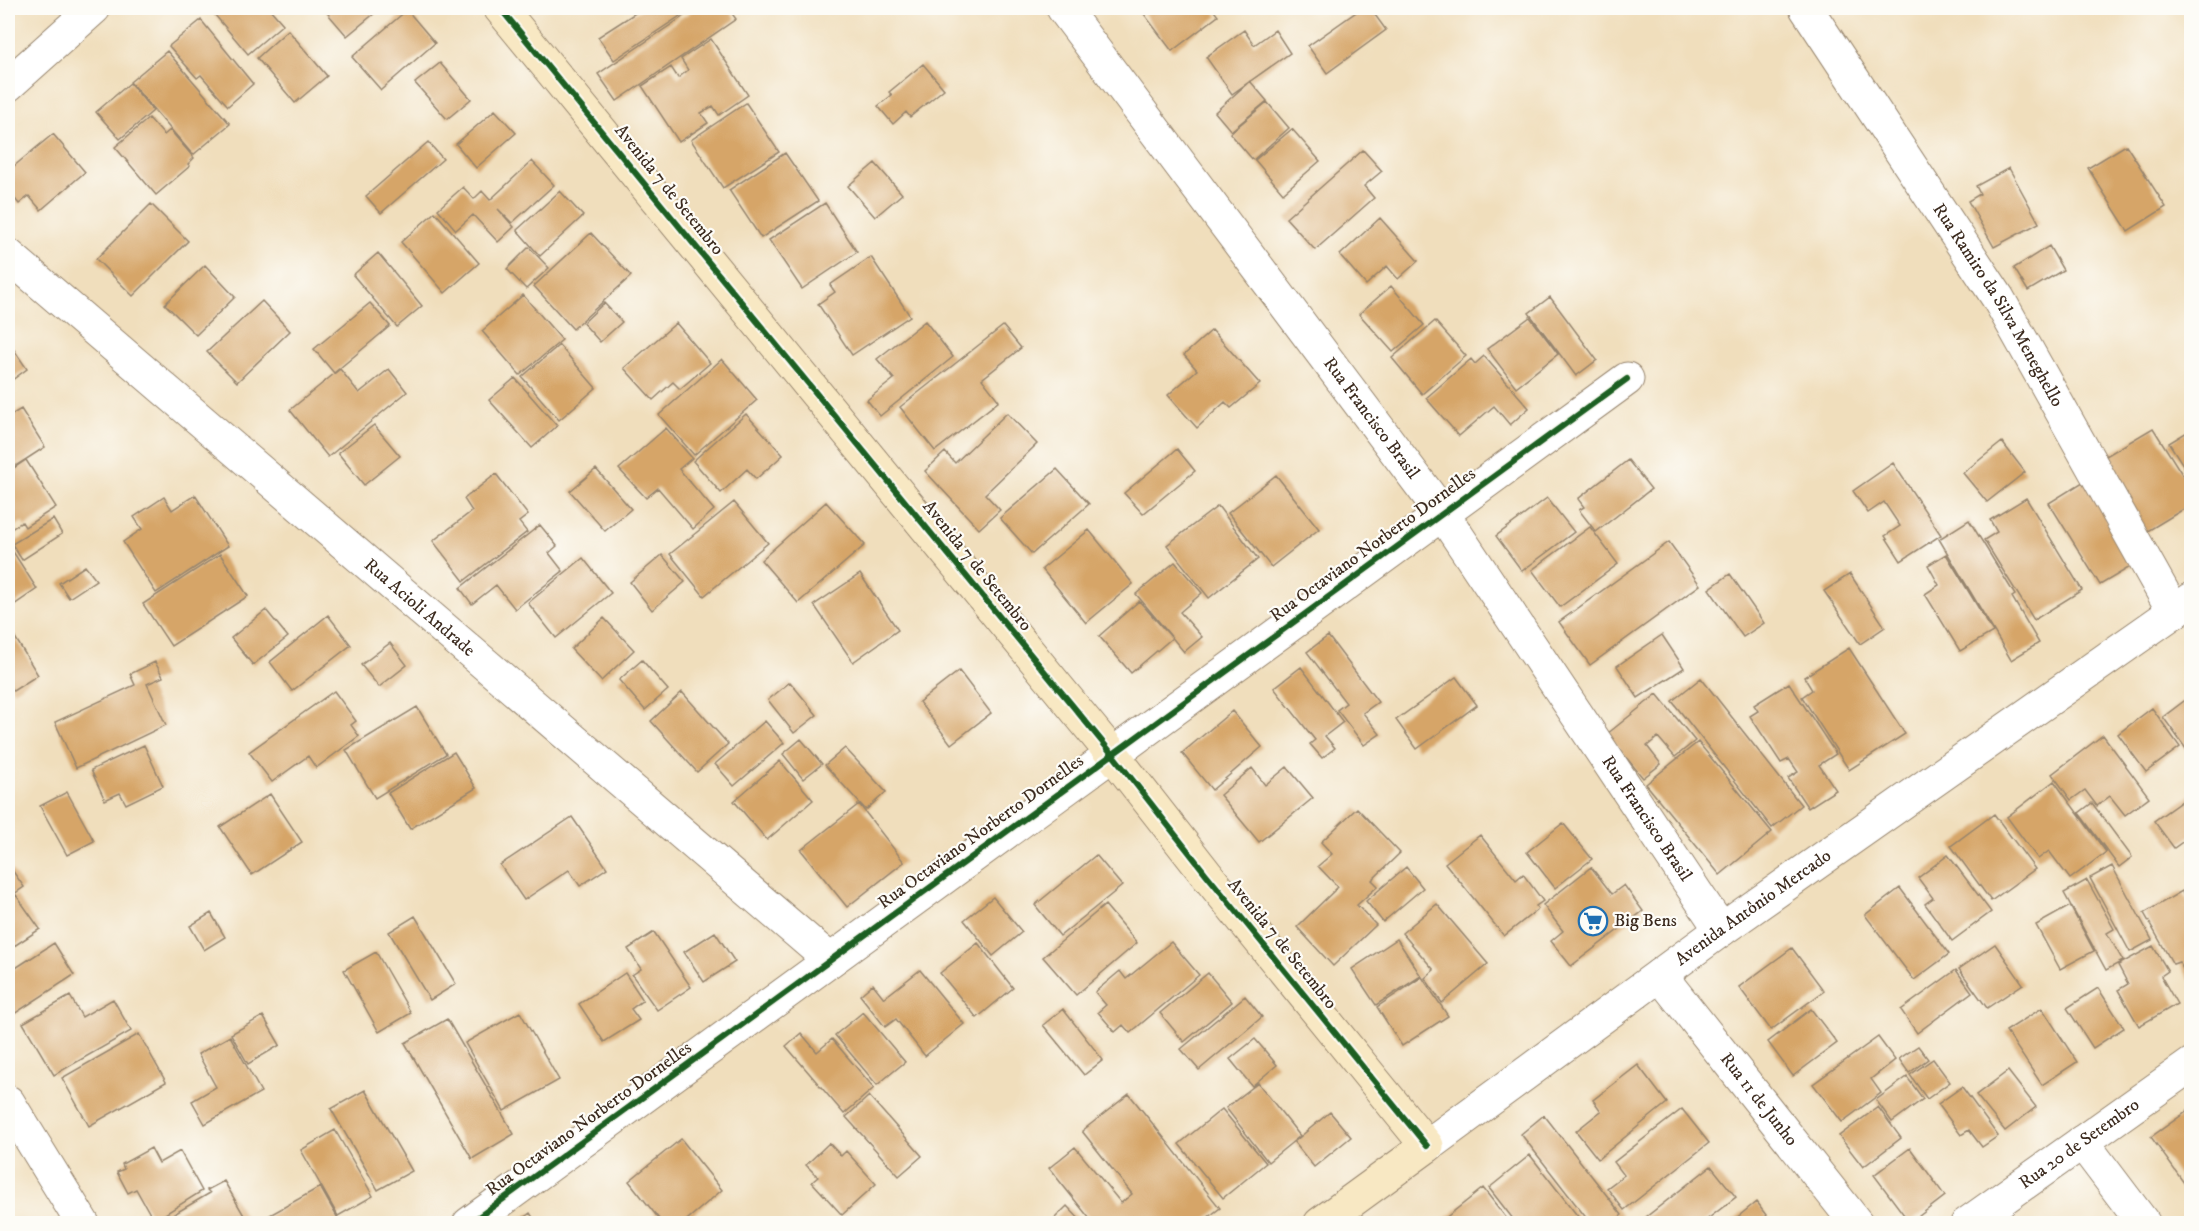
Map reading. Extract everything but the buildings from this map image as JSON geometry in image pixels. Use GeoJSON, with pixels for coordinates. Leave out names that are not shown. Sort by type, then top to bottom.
{"type":"FeatureCollection","features":[{"type":"Feature","properties":{"kind":"street"},"geometry":{"type":"LineString","coordinates":[[11,76],[94,8]]}},
{"type":"Feature","properties":{"kind":"street","name":"Avenida 7 de Setembro"},"geometry":{"type":"LineString","coordinates":[[500,8],[1113,755],[1213,883],[1427,1146]]}},
{"type":"Feature","properties":{"kind":"street","name":"Rua Francisco Brasil"},"geometry":{"type":"LineString","coordinates":[[1063,8],[1442,513],[1721,930]]}},
{"type":"Feature","properties":{"kind":"street","name":"Rua Ramiro da Silva Meneghello"},"geometry":{"type":"LineString","coordinates":[[1806,8],[1998,298],[2183,605]]}},
{"type":"Feature","properties":{"kind":"street","name":"Rua Acioli Andrade"},"geometry":{"type":"LineString","coordinates":[[8,255],[830,960]]}},
{"type":"Feature","properties":{"kind":"street","name":"Rua Octaviano Norberto Dornelles"},"geometry":{"type":"LineString","coordinates":[[469,1224],[1627,379]]}},
{"type":"Feature","properties":{"kind":"street","name":"Avenida Antônio Mercado"},"geometry":{"type":"LineString","coordinates":[[1320,1224],[1721,930],[2183,605]]}},
{"type":"Feature","properties":{"kind":"street","name":"Rua 11 de Junho"},"geometry":{"type":"LineString","coordinates":[[1660,975],[1857,1224]]}},
{"type":"Feature","properties":{"kind":"street","name":"Rua 20 de Setembro"},"geometry":{"type":"LineString","coordinates":[[1967,1224],[2192,1064]]}},
{"type":"Feature","properties":{"kind":"street"},"geometry":{"type":"LineString","coordinates":[[8,1102],[83,1224]]}},
{"type":"Feature","properties":{"kind":"street"},"geometry":{"type":"LineString","coordinates":[[2082,1142],[2144,1224]]}},
{"type":"Feature","properties":{"kind":"cycle path"},"geometry":{"type":"LineString","coordinates":[[500,8],[1113,755],[1206,874],[1427,1146]]}},
{"type":"Feature","properties":{"kind":"cycle path"},"geometry":{"type":"LineString","coordinates":[[469,1224],[1627,379]]}},
{"type":"Feature","properties":{"kind":"place","name":"Big Bens"},"geometry":{"type":"Point","coordinates":[1593,921]}}]}
